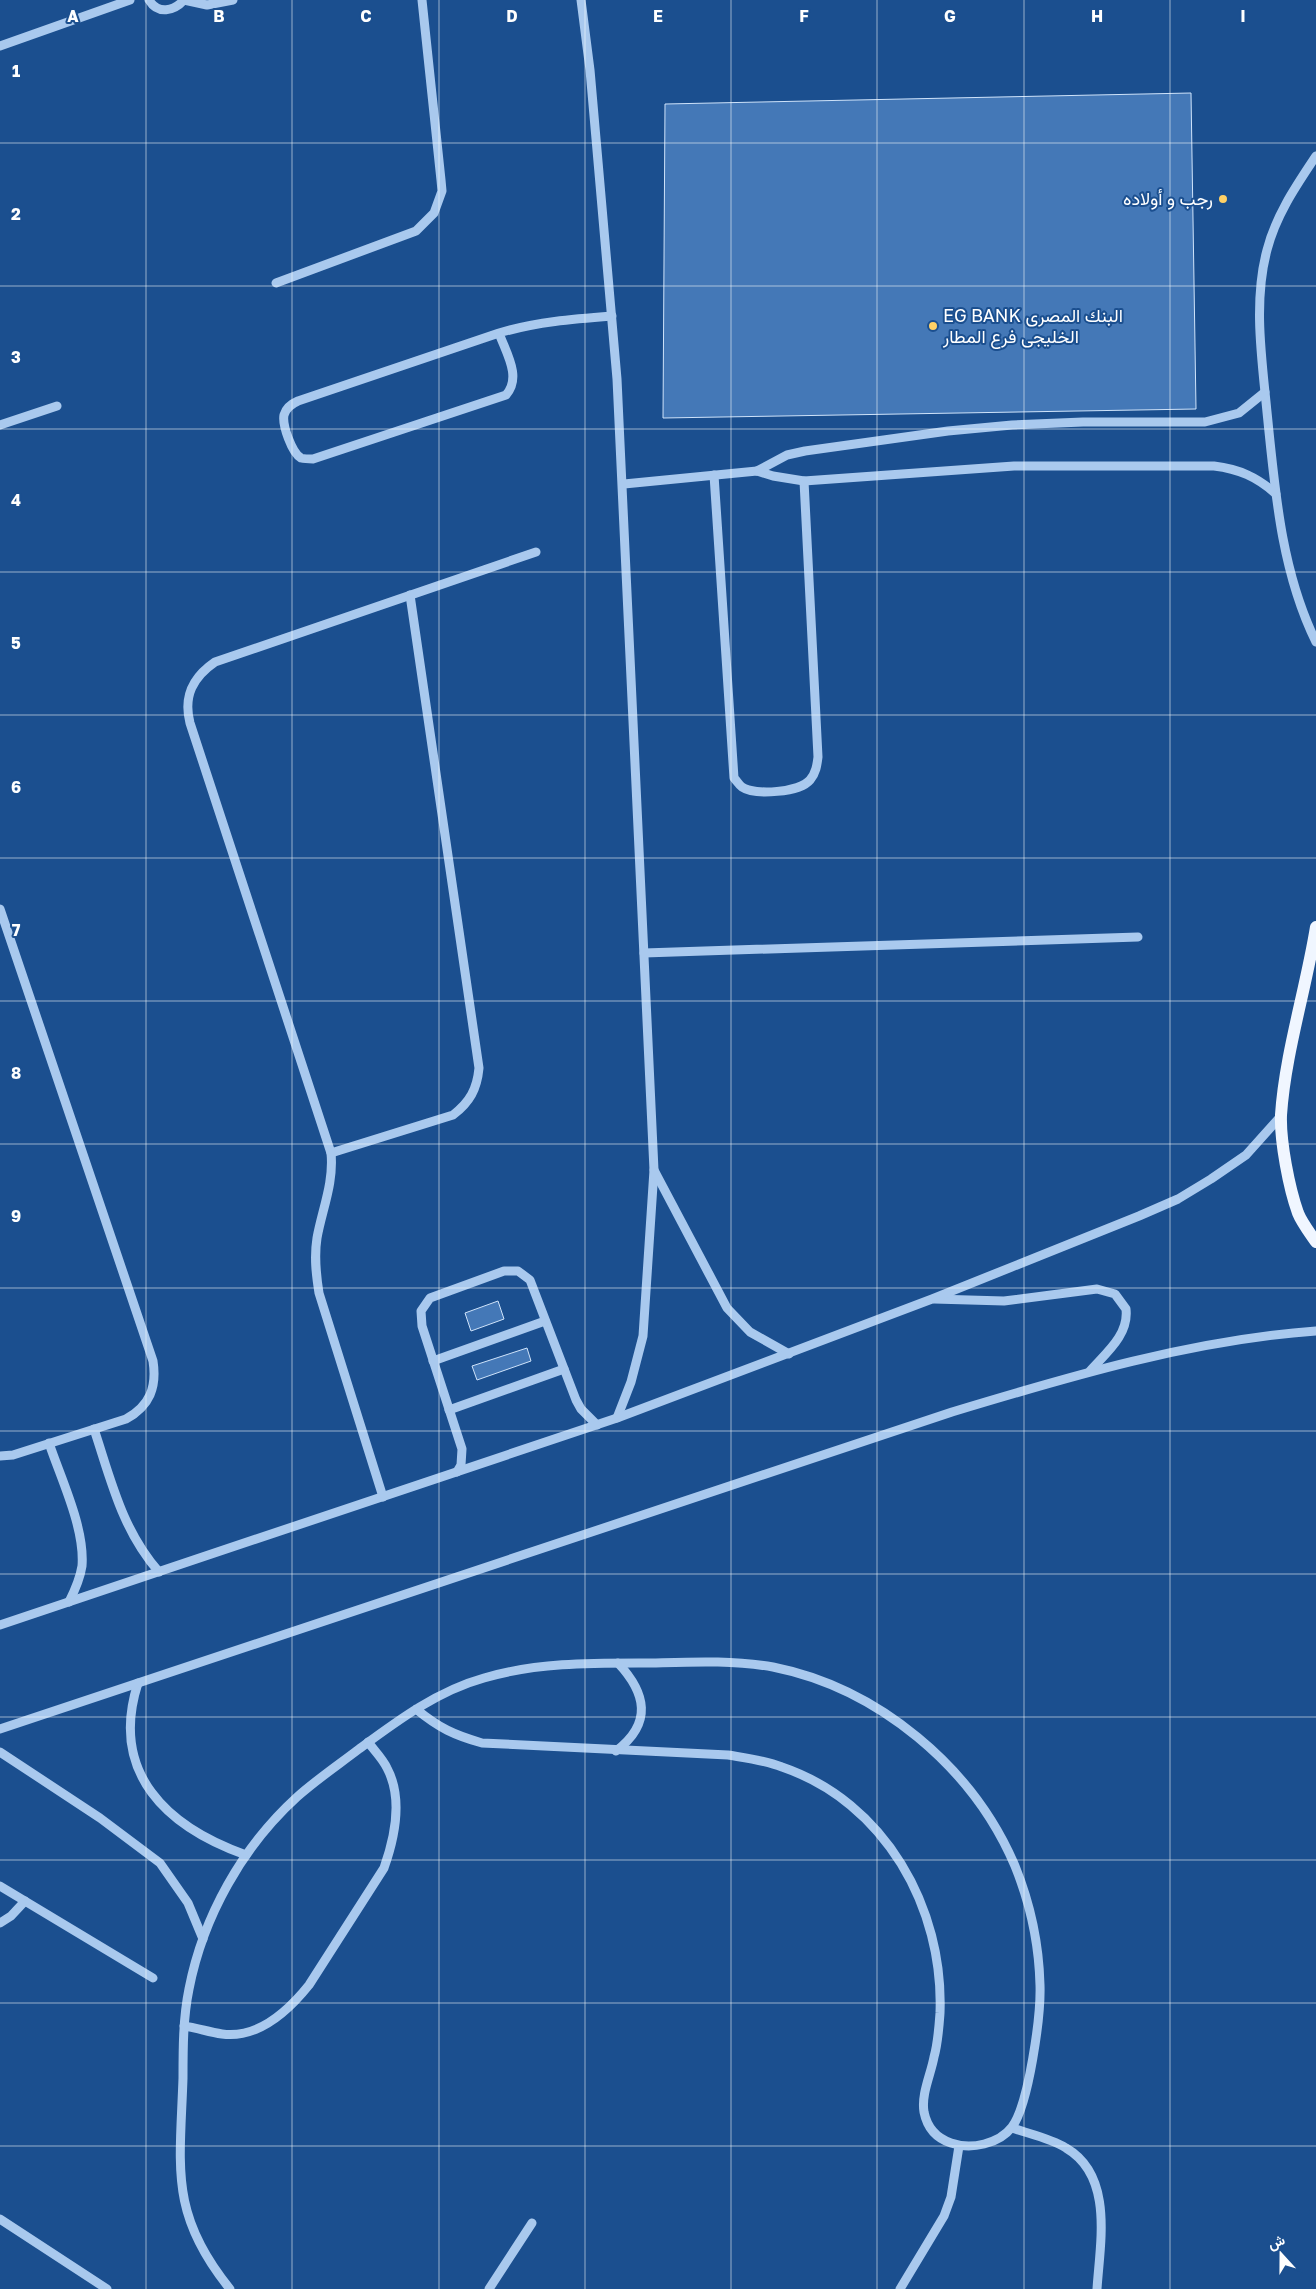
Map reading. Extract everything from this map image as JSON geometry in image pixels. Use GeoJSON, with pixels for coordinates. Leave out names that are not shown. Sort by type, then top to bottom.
{"type":"FeatureCollection","features":[{"type":"Feature","properties":{"kind":"main road"},"geometry":{"type":"LineString","coordinates":[[1316,928],[1290,1058],[1281,1116],[1288,1173],[1298,1215],[1316,1242]]}},
{"type":"Feature","properties":{"kind":"street"},"geometry":{"type":"LineString","coordinates":[[0,46],[130,0]]}},
{"type":"Feature","properties":{"kind":"street"},"geometry":{"type":"LineString","coordinates":[[149,0],[158,9],[168,10],[177,8],[184,0],[207,5],[233,0]]}},
{"type":"Feature","properties":{"kind":"street"},"geometry":{"type":"LineString","coordinates":[[276,283],[416,231],[434,213],[442,191],[422,0]]}},
{"type":"Feature","properties":{"kind":"street"},"geometry":{"type":"LineString","coordinates":[[581,0],[590,70],[612,316],[624,484],[654,1170],[643,1336],[631,1382],[617,1418]]}},
{"type":"Feature","properties":{"kind":"street"},"geometry":{"type":"LineString","coordinates":[[1316,156],[1292,191],[1277,219],[1267,250],[1260,285],[1265,392],[1276,494],[1286,555],[1296,593],[1316,642]]}},
{"type":"Feature","properties":{"kind":"street"},"geometry":{"type":"LineString","coordinates":[[499,333],[514,374],[511,389],[506,395],[313,459],[301,457],[296,453],[284,424],[286,409],[291,404],[499,333],[556,320],[612,316]]}},
{"type":"Feature","properties":{"kind":"street"},"geometry":{"type":"LineString","coordinates":[[757,471],[787,455],[805,451],[948,432],[1083,422],[1205,422],[1239,412],[1265,392]]}},
{"type":"Feature","properties":{"kind":"street"},"geometry":{"type":"LineString","coordinates":[[0,425],[57,406]]}},
{"type":"Feature","properties":{"kind":"street"},"geometry":{"type":"LineString","coordinates":[[624,484],[757,471],[773,476],[804,481],[1014,466],[1089,464],[1214,466],[1244,472],[1262,481],[1276,494]]}},
{"type":"Feature","properties":{"kind":"street"},"geometry":{"type":"LineString","coordinates":[[714,475],[734,778],[741,787],[753,791],[790,791],[802,787],[810,780],[816,769],[818,757],[804,481]]}},
{"type":"Feature","properties":{"kind":"street"},"geometry":{"type":"LineString","coordinates":[[383,1497],[317,1284],[315,1266],[316,1240],[330,1180],[331,1153],[190,723],[188,700],[196,678],[215,662],[536,552]]}},
{"type":"Feature","properties":{"kind":"street"},"geometry":{"type":"LineString","coordinates":[[331,1153],[453,1115],[465,1106],[478,1082],[479,1068],[410,595]]}},
{"type":"Feature","properties":{"kind":"street"},"geometry":{"type":"LineString","coordinates":[[0,909],[153,1361],[153,1387],[148,1401],[139,1412],[126,1419],[13,1455],[0,1456]]}},
{"type":"Feature","properties":{"kind":"street"},"geometry":{"type":"LineString","coordinates":[[644,953],[1138,937]]}},
{"type":"Feature","properties":{"kind":"street"},"geometry":{"type":"LineString","coordinates":[[0,1625],[597,1425],[932,1299],[1178,1200],[1246,1155],[1281,1116]]}},
{"type":"Feature","properties":{"kind":"street"},"geometry":{"type":"LineString","coordinates":[[654,1170],[727,1308],[750,1332],[789,1354]]}},
{"type":"Feature","properties":{"kind":"street"},"geometry":{"type":"LineString","coordinates":[[457,1472],[461,1465],[462,1449],[420,1318],[425,1303],[430,1298],[504,1271],[518,1270],[530,1280],[581,1410],[597,1425]]}},
{"type":"Feature","properties":{"kind":"street"},"geometry":{"type":"LineString","coordinates":[[932,1299],[1004,1302],[1097,1289],[1115,1294],[1126,1309],[1125,1328],[1121,1336],[1090,1372]]}},
{"type":"Feature","properties":{"kind":"street"},"geometry":{"type":"LineString","coordinates":[[433,1361],[545,1321]]}},
{"type":"Feature","properties":{"kind":"street"},"geometry":{"type":"LineString","coordinates":[[0,1729],[952,1412],[1090,1372],[1186,1349],[1241,1339],[1316,1331]]}},
{"type":"Feature","properties":{"kind":"street"},"geometry":{"type":"LineString","coordinates":[[449,1410],[564,1369]]}},
{"type":"Feature","properties":{"kind":"street"},"geometry":{"type":"LineString","coordinates":[[94,1429],[127,1526],[146,1557],[159,1572]]}},
{"type":"Feature","properties":{"kind":"street"},"geometry":{"type":"LineString","coordinates":[[49,1443],[82,1548],[82,1567],[77,1585],[68,1602]]}},
{"type":"Feature","properties":{"kind":"street"},"geometry":{"type":"LineString","coordinates":[[230,2289],[213,2269],[200,2247],[188,2220],[179,2184],[184,2026],[189,1990],[203,1938],[226,1886],[246,1855],[269,1825],[295,1799],[368,1742],[416,1709],[452,1690],[483,1678],[549,1665],[737,1662],[773,1667],[809,1676],[864,1701],[921,1740],[950,1767],[976,1798],[998,1831],[1015,1867],[1026,1898],[1037,1945],[1040,1985],[1035,2044],[1028,2080],[1012,2128],[995,2140],[976,2146],[959,2146],[942,2140],[931,2130],[924,2114],[924,2099],[936,2051],[940,2020],[940,1990],[931,1930],[921,1901],[908,1874],[891,1848],[868,1821],[842,1797],[811,1779],[784,1767],[756,1759],[728,1755],[482,1743],[455,1736],[435,1725],[416,1709]]}},
{"type":"Feature","properties":{"kind":"street"},"geometry":{"type":"LineString","coordinates":[[616,1751],[627,1743],[635,1732],[642,1706],[638,1690],[618,1663]]}},
{"type":"Feature","properties":{"kind":"street"},"geometry":{"type":"LineString","coordinates":[[138,1683],[131,1704],[129,1725],[131,1746],[138,1770],[150,1792],[170,1814],[186,1826],[224,1847],[246,1855]]}},
{"type":"Feature","properties":{"kind":"street"},"geometry":{"type":"LineString","coordinates":[[184,2026],[224,2034],[243,2032],[262,2026],[280,2015],[296,2002],[384,1868],[392,1848],[396,1826],[392,1786],[387,1768],[368,1742]]}},
{"type":"Feature","properties":{"kind":"street"},"geometry":{"type":"LineString","coordinates":[[0,1752],[100,1818],[160,1863],[188,1903],[203,1938]]}},
{"type":"Feature","properties":{"kind":"street"},"geometry":{"type":"LineString","coordinates":[[0,1886],[153,1978]]}},
{"type":"Feature","properties":{"kind":"street"},"geometry":{"type":"LineString","coordinates":[[0,1923],[11,1916],[25,1901]]}},
{"type":"Feature","properties":{"kind":"street"},"geometry":{"type":"LineString","coordinates":[[1012,2128],[1066,2148],[1081,2160],[1092,2175],[1098,2194],[1101,2218],[1096,2289]]}},
{"type":"Feature","properties":{"kind":"street"},"geometry":{"type":"LineString","coordinates":[[900,2289],[944,2216],[950,2197],[959,2146]]}},
{"type":"Feature","properties":{"kind":"street"},"geometry":{"type":"LineString","coordinates":[[0,2219],[107,2289]]}},
{"type":"Feature","properties":{"kind":"street"},"geometry":{"type":"LineString","coordinates":[[489,2289],[532,2223]]}},
{"type":"Feature","properties":{"kind":"building"},"geometry":{"type":"Polygon","coordinates":[[[1191,93],[1196,409],[663,418],[665,104],[1191,93]]]}},
{"type":"Feature","properties":{"kind":"building"},"geometry":{"type":"Polygon","coordinates":[[[498,1301],[504,1319],[471,1331],[465,1313],[498,1301]]]}},
{"type":"Feature","properties":{"kind":"building"},"geometry":{"type":"Polygon","coordinates":[[[527,1348],[531,1361],[477,1380],[472,1366],[527,1348]]]}},
{"type":"Feature","properties":{"kind":"place","name":"رجب و أولاده"},"geometry":{"type":"Point","coordinates":[1223,199]}},
{"type":"Feature","properties":{"kind":"place","name":"EG BANK البنك المصرى الخليجى فرع المطار"},"geometry":{"type":"Point","coordinates":[933,326]}}]}
